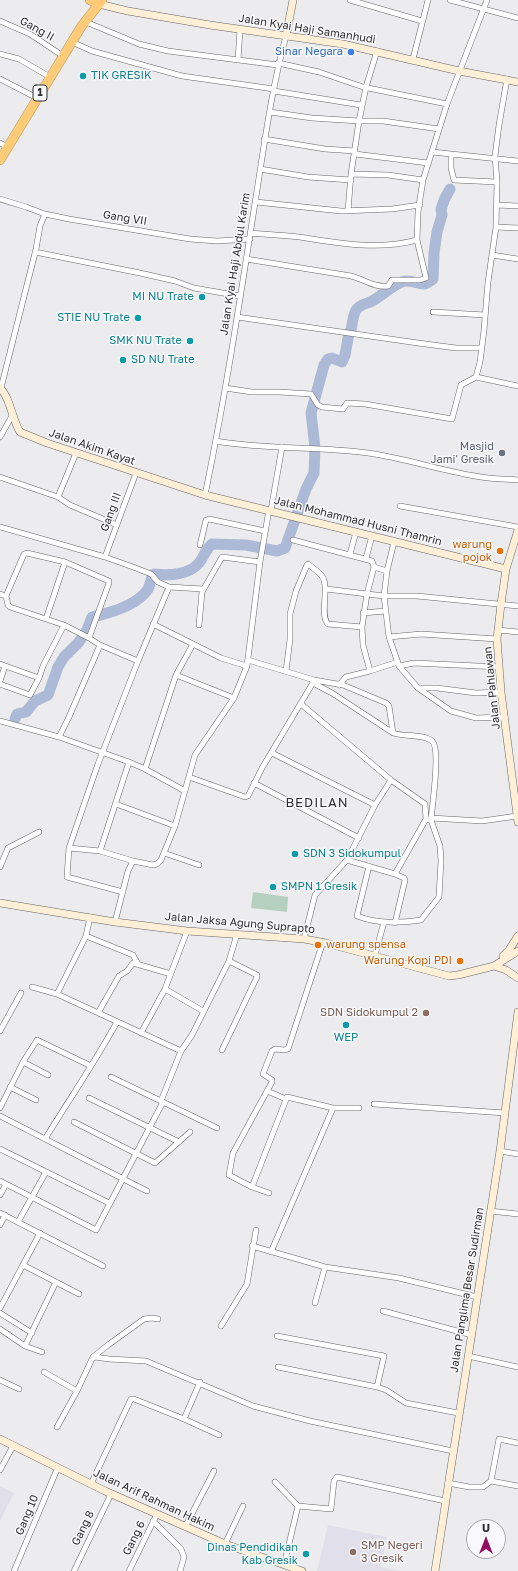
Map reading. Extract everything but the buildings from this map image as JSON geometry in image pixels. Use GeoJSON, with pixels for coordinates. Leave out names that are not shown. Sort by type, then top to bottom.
{"type":"FeatureCollection","features":[{"type":"Feature","properties":{"kind":"highway"},"geometry":{"type":"LineString","coordinates":[[90,0],[102,1]]}},
{"type":"Feature","properties":{"kind":"highway","name":"1"},"geometry":{"type":"LineString","coordinates":[[0,160],[4,145],[37,98],[72,42],[102,1]]}},
{"type":"Feature","properties":{"kind":"main road"},"geometry":{"type":"LineString","coordinates":[[286,36],[293,0]]}},
{"type":"Feature","properties":{"kind":"main road","name":"Jalan Kyai Haji Samanhudi"},"geometry":{"type":"LineString","coordinates":[[102,1],[115,8],[240,30],[343,44],[413,59],[459,71],[518,82]]}},
{"type":"Feature","properties":{"kind":"main road","name":"Jalan Akim Kayat"},"geometry":{"type":"LineString","coordinates":[[1,388],[5,393],[12,416],[21,432],[76,453],[205,495]]}},
{"type":"Feature","properties":{"kind":"main road","name":"Jalan Mohammad Husni Thamrin"},"geometry":{"type":"LineString","coordinates":[[205,495],[506,569]]}},
{"type":"Feature","properties":{"kind":"main road","name":"Jalan Pahlawan"},"geometry":{"type":"LineString","coordinates":[[518,528],[506,569],[500,604],[497,639],[501,692],[518,819]]}},
{"type":"Feature","properties":{"kind":"main road","name":"Jalan Jaksa Agung Suprapto"},"geometry":{"type":"LineString","coordinates":[[0,903],[115,922],[187,931],[304,939],[323,942],[449,976],[494,966],[518,951]]}},
{"type":"Feature","properties":{"kind":"main road"},"geometry":{"type":"LineString","coordinates":[[518,936],[509,950],[494,966],[506,970],[518,978]]}},
{"type":"Feature","properties":{"kind":"main road","name":"Jalan Panglima Besar Sudirman"},"geometry":{"type":"LineString","coordinates":[[435,1571],[444,1501],[472,1335],[500,1151],[518,1012]]}},
{"type":"Feature","properties":{"kind":"main road","name":"Jalan Arif Rahman Hakim"},"geometry":{"type":"LineString","coordinates":[[0,1439],[111,1494],[185,1527],[225,1544],[302,1571]]}},
{"type":"Feature","properties":{"kind":"street"},"geometry":{"type":"LineString","coordinates":[[350,0],[422,21]]}},
{"type":"Feature","properties":{"kind":"street"},"geometry":{"type":"LineString","coordinates":[[413,59],[428,0]]}},
{"type":"Feature","properties":{"kind":"street"},"geometry":{"type":"LineString","coordinates":[[450,0],[518,18]]}},
{"type":"Feature","properties":{"kind":"street"},"geometry":{"type":"LineString","coordinates":[[246,258],[351,276],[363,279],[380,287],[388,286],[392,280],[420,280],[426,278],[417,240],[423,180],[447,104],[487,0]]}},
{"type":"Feature","properties":{"kind":"street","name":"Gang II"},"geometry":{"type":"LineString","coordinates":[[0,21],[30,34],[63,56]]}},
{"type":"Feature","properties":{"kind":"street"},"geometry":{"type":"LineString","coordinates":[[86,22],[139,44],[168,51],[278,64],[319,72],[366,87],[447,104]]}},
{"type":"Feature","properties":{"kind":"street"},"geometry":{"type":"LineString","coordinates":[[238,60],[240,30]]}},
{"type":"Feature","properties":{"kind":"street","name":"Jalan Kyai Haji Abdul Karim"},"geometry":{"type":"LineString","coordinates":[[205,495],[216,441],[237,317],[256,202],[264,139],[278,64],[286,36]]}},
{"type":"Feature","properties":{"kind":"street"},"geometry":{"type":"LineString","coordinates":[[72,42],[92,51],[182,76],[361,105]]}},
{"type":"Feature","properties":{"kind":"street"},"geometry":{"type":"LineString","coordinates":[[348,211],[351,174],[361,105],[377,51]]}},
{"type":"Feature","properties":{"kind":"street"},"geometry":{"type":"LineString","coordinates":[[0,54],[20,60],[50,77]]}},
{"type":"Feature","properties":{"kind":"street"},"geometry":{"type":"LineString","coordinates":[[0,79],[37,98]]}},
{"type":"Feature","properties":{"kind":"street"},"geometry":{"type":"LineString","coordinates":[[476,377],[482,348],[488,282],[496,227],[496,160],[499,125],[507,79]]}},
{"type":"Feature","properties":{"kind":"street"},"geometry":{"type":"LineString","coordinates":[[270,112],[312,118],[388,122],[439,129]]}},
{"type":"Feature","properties":{"kind":"street"},"geometry":{"type":"LineString","coordinates":[[264,139],[428,164]]}},
{"type":"Feature","properties":{"kind":"street"},"geometry":{"type":"LineString","coordinates":[[432,152],[496,160],[518,161]]}},
{"type":"Feature","properties":{"kind":"street"},"geometry":{"type":"LineString","coordinates":[[451,155],[451,168],[454,180],[497,182]]}},
{"type":"Feature","properties":{"kind":"street"},"geometry":{"type":"LineString","coordinates":[[260,169],[308,177],[351,180]]}},
{"type":"Feature","properties":{"kind":"street"},"geometry":{"type":"LineString","coordinates":[[351,174],[388,175],[423,180]]}},
{"type":"Feature","properties":{"kind":"street","name":"Gang VII"},"geometry":{"type":"LineString","coordinates":[[0,199],[45,214],[69,220],[217,241],[250,236],[305,238],[358,245],[392,245],[417,240]]}},
{"type":"Feature","properties":{"kind":"street"},"geometry":{"type":"LineString","coordinates":[[256,202],[274,205],[348,211],[392,209],[420,205]]}},
{"type":"Feature","properties":{"kind":"street"},"geometry":{"type":"LineString","coordinates":[[497,204],[518,206]]}},
{"type":"Feature","properties":{"kind":"street"},"geometry":{"type":"LineString","coordinates":[[1,388],[35,252],[40,226],[45,214]]}},
{"type":"Feature","properties":{"kind":"street"},"geometry":{"type":"LineString","coordinates":[[496,227],[518,228]]}},
{"type":"Feature","properties":{"kind":"street"},"geometry":{"type":"LineString","coordinates":[[35,252],[140,273],[175,281],[194,288],[240,296]]}},
{"type":"Feature","properties":{"kind":"street"},"geometry":{"type":"LineString","coordinates":[[492,255],[518,259]]}},
{"type":"Feature","properties":{"kind":"street"},"geometry":{"type":"LineString","coordinates":[[433,312],[485,314]]}},
{"type":"Feature","properties":{"kind":"street"},"geometry":{"type":"LineString","coordinates":[[237,317],[456,348],[482,348]]}},
{"type":"Feature","properties":{"kind":"street"},"geometry":{"type":"LineString","coordinates":[[225,388],[252,392],[279,392],[312,395],[318,405],[322,407],[343,409],[347,403],[365,404],[422,413],[451,420],[458,402],[462,384],[476,377],[518,386]]}},
{"type":"Feature","properties":{"kind":"street"},"geometry":{"type":"LineString","coordinates":[[0,437],[12,416]]}},
{"type":"Feature","properties":{"kind":"street"},"geometry":{"type":"LineString","coordinates":[[216,441],[242,445],[369,453],[408,460],[477,477],[518,480]]}},
{"type":"Feature","properties":{"kind":"street"},"geometry":{"type":"LineString","coordinates":[[68,848],[100,850],[133,861],[153,865],[157,864],[164,853],[175,826],[195,755],[234,698],[247,666],[261,549],[282,447]]}},
{"type":"Feature","properties":{"kind":"street"},"geometry":{"type":"LineString","coordinates":[[58,497],[76,453]]}},
{"type":"Feature","properties":{"kind":"street","name":"Gang III"},"geometry":{"type":"LineString","coordinates":[[104,557],[136,473]]}},
{"type":"Feature","properties":{"kind":"street"},"geometry":{"type":"LineString","coordinates":[[0,478],[58,497],[70,505],[117,525]]}},
{"type":"Feature","properties":{"kind":"street"},"geometry":{"type":"LineString","coordinates":[[400,506],[518,528]]}},
{"type":"Feature","properties":{"kind":"street"},"geometry":{"type":"LineString","coordinates":[[200,545],[206,520],[209,519],[265,531]]}},
{"type":"Feature","properties":{"kind":"street"},"geometry":{"type":"LineString","coordinates":[[0,527],[104,557],[151,574],[158,582],[169,587],[203,589]]}},
{"type":"Feature","properties":{"kind":"street"},"geometry":{"type":"LineString","coordinates":[[350,554],[356,532]]}},
{"type":"Feature","properties":{"kind":"street"},"geometry":{"type":"LineString","coordinates":[[366,558],[372,536]]}},
{"type":"Feature","properties":{"kind":"street"},"geometry":{"type":"LineString","coordinates":[[292,540],[366,558],[372,561],[374,567],[363,613],[362,627],[363,645],[370,671]]}},
{"type":"Feature","properties":{"kind":"street"},"geometry":{"type":"LineString","coordinates":[[394,542],[387,571],[384,596],[389,637],[398,664],[418,688],[430,698],[453,712],[476,718],[505,717]]}},
{"type":"Feature","properties":{"kind":"street"},"geometry":{"type":"LineString","coordinates":[[89,637],[109,581],[65,562],[26,553],[6,596],[10,607],[64,625],[89,637],[100,645],[138,661]]}},
{"type":"Feature","properties":{"kind":"street"},"geometry":{"type":"LineString","coordinates":[[199,625],[203,589],[222,557],[260,562]]}},
{"type":"Feature","properties":{"kind":"street"},"geometry":{"type":"LineString","coordinates":[[46,619],[65,562]]}},
{"type":"Feature","properties":{"kind":"street"},"geometry":{"type":"LineString","coordinates":[[286,672],[290,639],[290,614],[296,591],[308,564],[324,579],[326,589],[326,622],[328,624],[362,627]]}},
{"type":"Feature","properties":{"kind":"street"},"geometry":{"type":"LineString","coordinates":[[374,567],[387,571]]}},
{"type":"Feature","properties":{"kind":"street"},"geometry":{"type":"LineString","coordinates":[[123,892],[66,876],[68,848],[138,661],[169,587]]}},
{"type":"Feature","properties":{"kind":"street"},"geometry":{"type":"LineString","coordinates":[[326,589],[384,596],[417,596],[518,606]]}},
{"type":"Feature","properties":{"kind":"street"},"geometry":{"type":"LineString","coordinates":[[0,594],[6,596]]}},
{"type":"Feature","properties":{"kind":"street"},"geometry":{"type":"LineString","coordinates":[[363,613],[385,611]]}},
{"type":"Feature","properties":{"kind":"street"},"geometry":{"type":"LineString","coordinates":[[154,624],[221,658],[247,666]]}},
{"type":"Feature","properties":{"kind":"street"},"geometry":{"type":"LineString","coordinates":[[39,678],[2,665],[0,682],[30,695],[39,678],[43,666],[64,625]]}},
{"type":"Feature","properties":{"kind":"street"},"geometry":{"type":"LineString","coordinates":[[498,630],[518,632]]}},
{"type":"Feature","properties":{"kind":"street"},"geometry":{"type":"LineString","coordinates":[[389,637],[421,634],[497,639]]}},
{"type":"Feature","properties":{"kind":"street"},"geometry":{"type":"LineString","coordinates":[[145,768],[176,675],[193,644]]}},
{"type":"Feature","properties":{"kind":"street"},"geometry":{"type":"LineString","coordinates":[[59,737],[100,645]]}},
{"type":"Feature","properties":{"kind":"street"},"geometry":{"type":"LineString","coordinates":[[248,660],[314,682],[393,733],[400,736],[425,738],[432,741],[435,745],[436,771],[429,819],[395,874]]}},
{"type":"Feature","properties":{"kind":"street"},"geometry":{"type":"LineString","coordinates":[[339,685],[346,677],[398,664],[414,663],[499,667]]}},
{"type":"Feature","properties":{"kind":"street"},"geometry":{"type":"LineString","coordinates":[[176,675],[234,698]]}},
{"type":"Feature","properties":{"kind":"street"},"geometry":{"type":"LineString","coordinates":[[314,682],[343,685],[388,704],[393,733]]}},
{"type":"Feature","properties":{"kind":"street"},"geometry":{"type":"LineString","coordinates":[[190,777],[245,797],[248,796],[254,783],[314,682]]}},
{"type":"Feature","properties":{"kind":"street"},"geometry":{"type":"LineString","coordinates":[[418,688],[437,688],[476,693],[501,692]]}},
{"type":"Feature","properties":{"kind":"street"},"geometry":{"type":"LineString","coordinates":[[301,704],[391,780],[425,804],[429,819],[440,846],[441,861],[439,897],[421,920],[395,923],[358,916],[369,866]]}},
{"type":"Feature","properties":{"kind":"street"},"geometry":{"type":"LineString","coordinates":[[0,721],[59,737],[145,768],[185,791]]}},
{"type":"Feature","properties":{"kind":"street"},"geometry":{"type":"LineString","coordinates":[[272,753],[375,805]]}},
{"type":"Feature","properties":{"kind":"street"},"geometry":{"type":"LineString","coordinates":[[100,850],[129,762]]}},
{"type":"Feature","properties":{"kind":"street"},"geometry":{"type":"LineString","coordinates":[[304,939],[315,895],[347,860],[375,805],[391,780]]}},
{"type":"Feature","properties":{"kind":"street"},"geometry":{"type":"LineString","coordinates":[[254,783],[359,838]]}},
{"type":"Feature","properties":{"kind":"street"},"geometry":{"type":"LineString","coordinates":[[116,804],[175,826]]}},
{"type":"Feature","properties":{"kind":"street"},"geometry":{"type":"LineString","coordinates":[[429,819],[482,822],[518,819]]}},
{"type":"Feature","properties":{"kind":"street"},"geometry":{"type":"LineString","coordinates":[[0,868],[8,848],[39,832]]}},
{"type":"Feature","properties":{"kind":"street"},"geometry":{"type":"LineString","coordinates":[[164,853],[199,865]]}},
{"type":"Feature","properties":{"kind":"street"},"geometry":{"type":"LineString","coordinates":[[347,860],[404,878],[405,880],[395,923]]}},
{"type":"Feature","properties":{"kind":"street"},"geometry":{"type":"LineString","coordinates":[[115,922],[128,871],[133,861]]}},
{"type":"Feature","properties":{"kind":"street"},"geometry":{"type":"LineString","coordinates":[[58,994],[86,936],[90,917]]}},
{"type":"Feature","properties":{"kind":"street"},"geometry":{"type":"LineString","coordinates":[[375,955],[384,922]]}},
{"type":"Feature","properties":{"kind":"street"},"geometry":{"type":"LineString","coordinates":[[142,1033],[165,989],[187,931]]}},
{"type":"Feature","properties":{"kind":"street"},"geometry":{"type":"LineString","coordinates":[[0,1181],[96,1230],[162,1101],[181,1051],[192,1035],[229,961],[238,934]]}},
{"type":"Feature","properties":{"kind":"street"},"geometry":{"type":"LineString","coordinates":[[86,936],[133,955],[138,964]]}},
{"type":"Feature","properties":{"kind":"street"},"geometry":{"type":"LineString","coordinates":[[269,1193],[252,1187],[230,1175],[229,1172],[233,1153],[272,1080],[263,1074],[273,1049],[288,1049],[323,942]]}},
{"type":"Feature","properties":{"kind":"street"},"geometry":{"type":"LineString","coordinates":[[222,1050],[257,978],[257,975],[229,961]]}},
{"type":"Feature","properties":{"kind":"street"},"geometry":{"type":"LineString","coordinates":[[98,1013],[119,976],[127,971],[132,964],[138,964],[171,974]]}},
{"type":"Feature","properties":{"kind":"street"},"geometry":{"type":"LineString","coordinates":[[32,987],[58,994],[181,1051]]}},
{"type":"Feature","properties":{"kind":"street"},"geometry":{"type":"LineString","coordinates":[[165,989],[203,1011]]}},
{"type":"Feature","properties":{"kind":"street"},"geometry":{"type":"LineString","coordinates":[[0,1031],[21,993]]}},
{"type":"Feature","properties":{"kind":"street"},"geometry":{"type":"LineString","coordinates":[[45,1139],[102,1050],[117,1022]]}},
{"type":"Feature","properties":{"kind":"street"},"geometry":{"type":"LineString","coordinates":[[0,1108],[35,1041],[38,1040],[91,1066]]}},
{"type":"Feature","properties":{"kind":"street"},"geometry":{"type":"LineString","coordinates":[[23,1062],[48,1075]]}},
{"type":"Feature","properties":{"kind":"street"},"geometry":{"type":"LineString","coordinates":[[111,1076],[216,1128]]}},
{"type":"Feature","properties":{"kind":"street"},"geometry":{"type":"LineString","coordinates":[[10,1087],[36,1100]]}},
{"type":"Feature","properties":{"kind":"street"},"geometry":{"type":"LineString","coordinates":[[267,1091],[286,1099],[287,1097],[333,1108],[359,1108]]}},
{"type":"Feature","properties":{"kind":"street"},"geometry":{"type":"LineString","coordinates":[[89,1098],[179,1142]]}},
{"type":"Feature","properties":{"kind":"street"},"geometry":{"type":"LineString","coordinates":[[252,1187],[286,1099]]}},
{"type":"Feature","properties":{"kind":"street"},"geometry":{"type":"LineString","coordinates":[[374,1104],[505,1113]]}},
{"type":"Feature","properties":{"kind":"street"},"geometry":{"type":"LineString","coordinates":[[271,1252],[333,1108]]}},
{"type":"Feature","properties":{"kind":"street"},"geometry":{"type":"LineString","coordinates":[[0,1116],[147,1191]]}},
{"type":"Feature","properties":{"kind":"street"},"geometry":{"type":"LineString","coordinates":[[74,1122],[153,1163],[157,1163],[190,1132]]}},
{"type":"Feature","properties":{"kind":"street"},"geometry":{"type":"LineString","coordinates":[[0,1149],[109,1203]]}},
{"type":"Feature","properties":{"kind":"street"},"geometry":{"type":"LineString","coordinates":[[500,1151],[518,1154]]}},
{"type":"Feature","properties":{"kind":"street"},"geometry":{"type":"LineString","coordinates":[[18,1222],[46,1172]]}},
{"type":"Feature","properties":{"kind":"street"},"geometry":{"type":"LineString","coordinates":[[0,1195],[6,1184]]}},
{"type":"Feature","properties":{"kind":"street"},"geometry":{"type":"LineString","coordinates":[[490,1211],[518,1214]]}},
{"type":"Feature","properties":{"kind":"street"},"geometry":{"type":"LineString","coordinates":[[0,1225],[3,1214],[103,1266]]}},
{"type":"Feature","properties":{"kind":"street"},"geometry":{"type":"LineString","coordinates":[[221,1326],[245,1288],[256,1230]]}},
{"type":"Feature","properties":{"kind":"street"},"geometry":{"type":"LineString","coordinates":[[0,1308],[40,1233]]}},
{"type":"Feature","properties":{"kind":"street"},"geometry":{"type":"LineString","coordinates":[[252,1246],[325,1267],[398,1278],[477,1297]]}},
{"type":"Feature","properties":{"kind":"street"},"geometry":{"type":"LineString","coordinates":[[23,1264],[79,1294]]}},
{"type":"Feature","properties":{"kind":"street"},"geometry":{"type":"LineString","coordinates":[[315,1303],[325,1267]]}},
{"type":"Feature","properties":{"kind":"street"},"geometry":{"type":"LineString","coordinates":[[25,1346],[56,1282]]}},
{"type":"Feature","properties":{"kind":"street"},"geometry":{"type":"LineString","coordinates":[[383,1311],[472,1335]]}},
{"type":"Feature","properties":{"kind":"street"},"geometry":{"type":"LineString","coordinates":[[0,1314],[32,1333]]}},
{"type":"Feature","properties":{"kind":"street"},"geometry":{"type":"LineString","coordinates":[[57,1427],[77,1392],[93,1357],[144,1319],[158,1319]]}},
{"type":"Feature","properties":{"kind":"street"},"geometry":{"type":"LineString","coordinates":[[0,1329],[25,1346],[42,1352]]}},
{"type":"Feature","properties":{"kind":"street"},"geometry":{"type":"LineString","coordinates":[[277,1336],[384,1356],[377,1387]]}},
{"type":"Feature","properties":{"kind":"street"},"geometry":{"type":"LineString","coordinates":[[468,1356],[518,1367]]}},
{"type":"Feature","properties":{"kind":"street"},"geometry":{"type":"LineString","coordinates":[[93,1357],[146,1361],[200,1382],[253,1406],[310,1421],[453,1451]]}},
{"type":"Feature","properties":{"kind":"street"},"geometry":{"type":"LineString","coordinates":[[278,1367],[377,1387],[386,1390],[406,1402],[458,1413]]}},
{"type":"Feature","properties":{"kind":"street"},"geometry":{"type":"LineString","coordinates":[[44,1372],[77,1392]]}},
{"type":"Feature","properties":{"kind":"street"},"geometry":{"type":"LineString","coordinates":[[0,1380],[19,1389]]}},
{"type":"Feature","properties":{"kind":"street"},"geometry":{"type":"LineString","coordinates":[[184,1419],[200,1382]]}},
{"type":"Feature","properties":{"kind":"street"},"geometry":{"type":"LineString","coordinates":[[91,1484],[131,1399],[184,1419],[219,1435]]}},
{"type":"Feature","properties":{"kind":"street"},"geometry":{"type":"LineString","coordinates":[[448,1483],[469,1487],[483,1487],[490,1481],[499,1439],[518,1443]]}},
{"type":"Feature","properties":{"kind":"street"},"geometry":{"type":"LineString","coordinates":[[1,1467],[13,1446]]}},
{"type":"Feature","properties":{"kind":"street","name":"Gang 10"},"geometry":{"type":"LineString","coordinates":[[14,1571],[58,1467]]}},
{"type":"Feature","properties":{"kind":"street"},"geometry":{"type":"LineString","coordinates":[[185,1527],[214,1471]]}},
{"type":"Feature","properties":{"kind":"street"},"geometry":{"type":"LineString","coordinates":[[274,1482],[298,1506],[331,1509],[334,1481],[337,1477],[444,1501]]}},
{"type":"Feature","properties":{"kind":"street"},"geometry":{"type":"LineString","coordinates":[[490,1481],[518,1486]]}},
{"type":"Feature","properties":{"kind":"street","name":"Gang 8"},"geometry":{"type":"LineString","coordinates":[[74,1571],[111,1494]]}},
{"type":"Feature","properties":{"kind":"street"},"geometry":{"type":"LineString","coordinates":[[225,1544],[243,1506]]}},
{"type":"Feature","properties":{"kind":"street"},"geometry":{"type":"LineString","coordinates":[[284,1565],[298,1506]]}},
{"type":"Feature","properties":{"kind":"street","name":"Gang 6"},"geometry":{"type":"LineString","coordinates":[[129,1571],[157,1514]]}},
{"type":"Feature","properties":{"kind":"street"},"geometry":{"type":"LineString","coordinates":[[153,1521],[182,1549],[184,1557],[180,1571]]}},
{"type":"Feature","properties":{"kind":"shaded area"},"geometry":{"type":"Polygon","coordinates":[[[0,1486],[14,1493],[0,1521],[0,1486]]]}},
{"type":"Feature","properties":{"kind":"shaded area","name":"SMP Negeri 3 Gresik"},"geometry":{"type":"Polygon","coordinates":[[[328,1525],[387,1537],[381,1567],[400,1571],[317,1571],[328,1525]]]}},
{"type":"Feature","properties":{"kind":"green space"},"geometry":{"type":"Polygon","coordinates":[[[253,892],[288,897],[287,912],[251,908],[253,892]]]}},
{"type":"Feature","properties":{"kind":"waterway"},"geometry":{"type":"LineString","coordinates":[[15,719],[17,714],[26,712],[35,701],[48,695],[58,667],[64,657],[79,642],[87,630],[92,617],[115,611],[138,600],[148,589],[154,574],[172,575],[190,570],[199,563],[212,544],[246,545],[277,551],[285,548],[306,489],[314,473],[315,448],[311,413],[324,365],[328,359],[332,358],[342,362],[354,315],[359,306],[376,299],[403,281],[426,284],[433,279],[434,253],[437,232],[442,215],[441,209],[450,189]]}},
{"type":"Feature","properties":{"kind":"place","name":"Sinar Negara"},"geometry":{"type":"Point","coordinates":[351,52]}},
{"type":"Feature","properties":{"kind":"place","name":"TIK GRESIK"},"geometry":{"type":"Point","coordinates":[83,76]}},
{"type":"Feature","properties":{"kind":"place","name":"MI NU Trate"},"geometry":{"type":"Point","coordinates":[202,297]}},
{"type":"Feature","properties":{"kind":"place","name":"STIE NU Trate"},"geometry":{"type":"Point","coordinates":[138,318]}},
{"type":"Feature","properties":{"kind":"place","name":"SMK NU Trate"},"geometry":{"type":"Point","coordinates":[190,341]}},
{"type":"Feature","properties":{"kind":"place","name":"SD NU Trate"},"geometry":{"type":"Point","coordinates":[123,360]}},
{"type":"Feature","properties":{"kind":"place","name":"Masjid Jami' Gresik"},"geometry":{"type":"Point","coordinates":[502,453]}},
{"type":"Feature","properties":{"kind":"place","name":"warung pojok"},"geometry":{"type":"Point","coordinates":[500,551]}},
{"type":"Feature","properties":{"kind":"place","name":"SDN 3 Sidokumpul"},"geometry":{"type":"Point","coordinates":[295,854]}},
{"type":"Feature","properties":{"kind":"place","name":"SMPN 1 Gresik"},"geometry":{"type":"Point","coordinates":[273,887]}},
{"type":"Feature","properties":{"kind":"place","name":"warung spensa"},"geometry":{"type":"Point","coordinates":[318,945]}},
{"type":"Feature","properties":{"kind":"place","name":"Warung Kopi PDI"},"geometry":{"type":"Point","coordinates":[460,961]}},
{"type":"Feature","properties":{"kind":"place","name":"SDN Sidokumpul 2"},"geometry":{"type":"Point","coordinates":[426,1013]}},
{"type":"Feature","properties":{"kind":"place","name":"WEP"},"geometry":{"type":"Point","coordinates":[346,1025]}},
{"type":"Feature","properties":{"kind":"place","name":"SMP Negeri 3 Gresik"},"geometry":{"type":"Point","coordinates":[353,1552]}},
{"type":"Feature","properties":{"kind":"place","name":"Dinas Pendidikan Kab Gresik"},"geometry":{"type":"Point","coordinates":[306,1554]}},
{"type":"Feature","properties":{"kind":"district","name":"BEDILAN"},"geometry":{"type":"Point","coordinates":[317,803]}}]}
